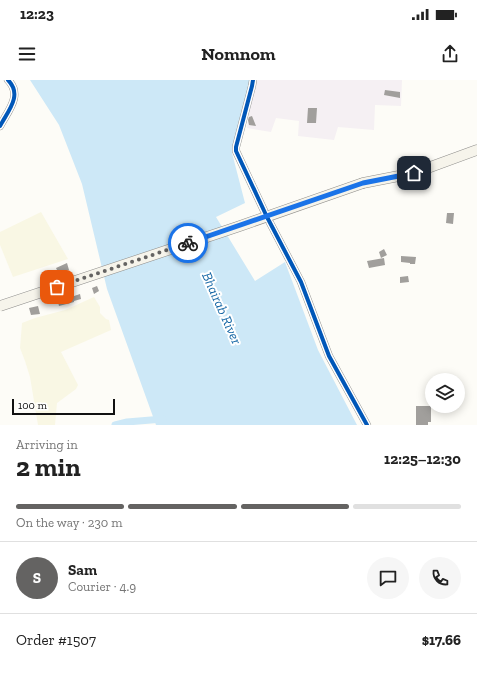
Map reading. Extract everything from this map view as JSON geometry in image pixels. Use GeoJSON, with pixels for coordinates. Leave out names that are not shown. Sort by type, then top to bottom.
{"type":"FeatureCollection","features":[{"type":"Feature","properties":{"kind":"main road"},"geometry":{"type":"LineString","coordinates":[[0,306],[230,230],[363,183],[414,173],[477,150]]}},
{"type":"Feature","properties":{"kind":"street"},"geometry":{"type":"LineString","coordinates":[[0,126],[14,100],[15,91],[12,83],[8,80]]}},
{"type":"Feature","properties":{"kind":"street"},"geometry":{"type":"LineString","coordinates":[[253,80],[236,151],[267,217],[301,282],[329,356],[367,425]]}},
{"type":"Feature","properties":{"kind":"shaded area"},"geometry":{"type":"Polygon","coordinates":[[[254,80],[402,80],[401,106],[375,105],[374,130],[338,127],[334,140],[298,136],[299,121],[276,118],[271,132],[247,128],[254,80]]]}},
{"type":"Feature","properties":{"kind":"shaded area"},"geometry":{"type":"Polygon","coordinates":[[[41,212],[68,259],[13,277],[0,245],[0,232],[41,212]]]}},
{"type":"Feature","properties":{"kind":"shaded area"},"geometry":{"type":"Polygon","coordinates":[[[94,297],[100,307],[100,313],[109,320],[111,330],[61,352],[78,385],[76,389],[57,403],[55,425],[38,425],[30,377],[20,348],[22,323],[65,310],[94,297]]]}},
{"type":"Feature","properties":{"kind":"water","name":"Bhairab River"},"geometry":{"type":"Polygon","coordinates":[[[30,80],[251,80],[248,101],[232,153],[245,203],[216,217],[255,281],[285,262],[318,350],[357,425],[156,425],[107,289],[82,184],[59,125],[30,80]]]}},
{"type":"Feature","properties":{"kind":"building"},"geometry":{"type":"Polygon","coordinates":[[[385,90],[400,92],[400,98],[384,95],[385,90]]]}},
{"type":"Feature","properties":{"kind":"building"},"geometry":{"type":"Polygon","coordinates":[[[308,108],[317,108],[316,123],[307,123],[308,108]]]}},
{"type":"Feature","properties":{"kind":"building"},"geometry":{"type":"Polygon","coordinates":[[[252,116],[256,126],[249,125],[249,117],[252,116]]]}},
{"type":"Feature","properties":{"kind":"building"},"geometry":{"type":"Polygon","coordinates":[[[447,213],[454,213],[453,224],[446,223],[447,213]]]}},
{"type":"Feature","properties":{"kind":"building"},"geometry":{"type":"Polygon","coordinates":[[[384,249],[387,255],[381,258],[379,252],[384,249]]]}},
{"type":"Feature","properties":{"kind":"building"},"geometry":{"type":"Polygon","coordinates":[[[401,256],[416,257],[415,264],[401,262],[401,256]]]}},
{"type":"Feature","properties":{"kind":"building"},"geometry":{"type":"Polygon","coordinates":[[[384,258],[385,265],[369,268],[367,261],[384,258]]]}},
{"type":"Feature","properties":{"kind":"building"},"geometry":{"type":"Polygon","coordinates":[[[67,263],[69,270],[59,274],[56,268],[67,263]]]}},
{"type":"Feature","properties":{"kind":"building"},"geometry":{"type":"Polygon","coordinates":[[[57,271],[59,278],[42,284],[40,278],[57,271]]]}},
{"type":"Feature","properties":{"kind":"building"},"geometry":{"type":"Polygon","coordinates":[[[408,276],[409,282],[400,283],[400,277],[408,276]]]}},
{"type":"Feature","properties":{"kind":"building"},"geometry":{"type":"Polygon","coordinates":[[[97,286],[99,291],[94,294],[92,288],[97,286]]]}},
{"type":"Feature","properties":{"kind":"building"},"geometry":{"type":"Polygon","coordinates":[[[63,292],[65,299],[80,294],[81,299],[59,306],[56,294],[63,292]]]}},
{"type":"Feature","properties":{"kind":"building"},"geometry":{"type":"Polygon","coordinates":[[[38,306],[40,314],[31,315],[29,308],[38,306]]]}},
{"type":"Feature","properties":{"kind":"building"},"geometry":{"type":"Polygon","coordinates":[[[416,406],[425,406],[425,413],[431,413],[431,422],[428,422],[428,425],[416,425],[416,406]]]}},
{"type":"Feature","properties":{"kind":"waterway"},"geometry":{"type":"LineString","coordinates":[[115,425],[127,422],[163,419]]}},
{"type":"Feature","properties":{"kind":"cycle path"},"geometry":{"type":"LineString","coordinates":[[0,126],[13,103],[14,91],[8,80]]}},
{"type":"Feature","properties":{"kind":"cycle path"},"geometry":{"type":"LineString","coordinates":[[253,80],[236,151],[267,217],[301,282],[329,356],[367,425]]}},
{"type":"Feature","properties":{"kind":"way so far"},"geometry":{"type":"LineString","coordinates":[[57,287],[188,243]]}},
{"type":"Feature","properties":{"kind":"route"},"geometry":{"type":"LineString","coordinates":[[188,243],[363,183],[414,173]]}}]}
